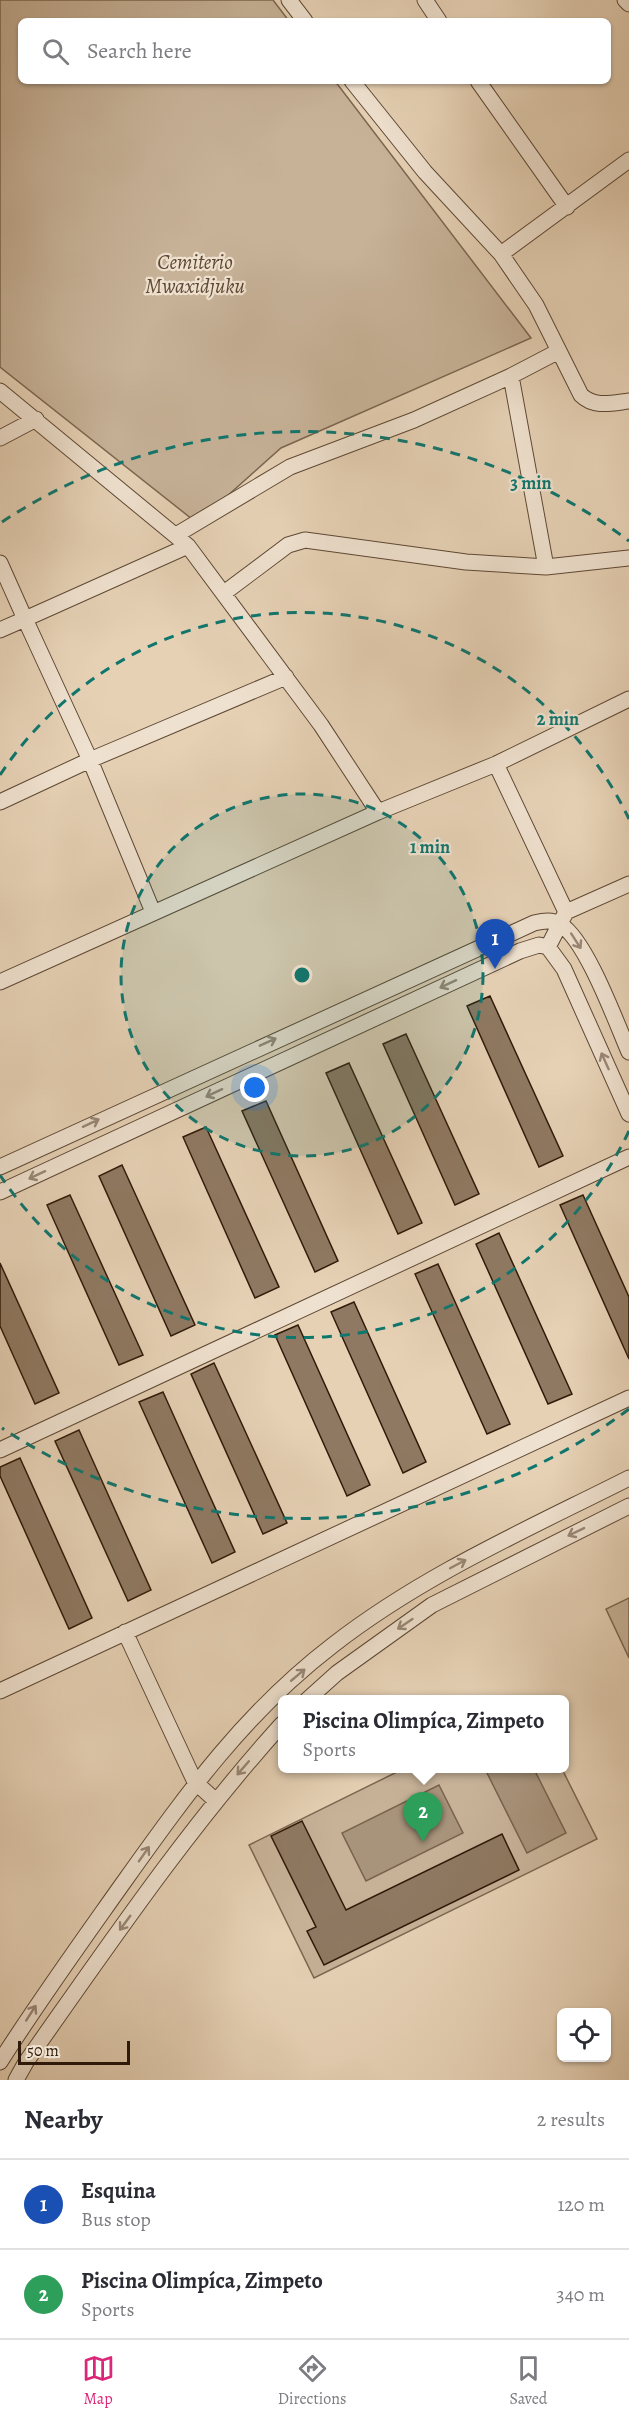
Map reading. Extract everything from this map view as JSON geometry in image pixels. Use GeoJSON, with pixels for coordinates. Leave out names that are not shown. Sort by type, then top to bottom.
{"type":"FeatureCollection","features":[{"type":"Feature","properties":{"kind":"street"},"geometry":{"type":"LineString","coordinates":[[288,0],[303,18]]}},
{"type":"Feature","properties":{"kind":"street"},"geometry":{"type":"LineString","coordinates":[[425,0],[437,18]]}},
{"type":"Feature","properties":{"kind":"street"},"geometry":{"type":"LineString","coordinates":[[625,0],[629,4]]}},
{"type":"Feature","properties":{"kind":"street"},"geometry":{"type":"LineString","coordinates":[[354,84],[425,172],[501,254],[536,305],[581,395],[588,402],[596,404],[629,401]]}},
{"type":"Feature","properties":{"kind":"street"},"geometry":{"type":"LineString","coordinates":[[480,84],[567,207]]}},
{"type":"Feature","properties":{"kind":"street"},"geometry":{"type":"LineString","coordinates":[[501,254],[629,160]]}},
{"type":"Feature","properties":{"kind":"street"},"geometry":{"type":"LineString","coordinates":[[176,535],[290,467],[414,420],[511,376],[559,351]]}},
{"type":"Feature","properties":{"kind":"street"},"geometry":{"type":"LineString","coordinates":[[511,376],[546,567]]}},
{"type":"Feature","properties":{"kind":"street"},"geometry":{"type":"LineString","coordinates":[[0,391],[188,546],[286,676],[378,812]]}},
{"type":"Feature","properties":{"kind":"street"},"geometry":{"type":"LineString","coordinates":[[0,438],[36,419]]}},
{"type":"Feature","properties":{"kind":"street"},"geometry":{"type":"LineString","coordinates":[[224,592],[288,545],[304,540],[466,562],[546,567],[629,558]]}},
{"type":"Feature","properties":{"kind":"street"},"geometry":{"type":"LineString","coordinates":[[0,630],[188,546]]}},
{"type":"Feature","properties":{"kind":"street"},"geometry":{"type":"LineString","coordinates":[[0,563],[90,760],[153,912]]}},
{"type":"Feature","properties":{"kind":"street"},"geometry":{"type":"LineString","coordinates":[[0,802],[90,760],[286,676]]}},
{"type":"Feature","properties":{"kind":"street"},"geometry":{"type":"LineString","coordinates":[[0,982],[378,812],[496,764],[629,699]]}},
{"type":"Feature","properties":{"kind":"street"},"geometry":{"type":"LineString","coordinates":[[496,764],[562,917],[586,956],[629,1052]]}},
{"type":"Feature","properties":{"kind":"street"},"geometry":{"type":"LineString","coordinates":[[0,1167],[520,928],[562,917],[629,884]]}},
{"type":"Feature","properties":{"kind":"street"},"geometry":{"type":"LineString","coordinates":[[548,947],[562,917]]}},
{"type":"Feature","properties":{"kind":"street"},"geometry":{"type":"LineString","coordinates":[[0,1192],[520,951],[539,945],[548,947],[564,969],[629,1114]]}},
{"type":"Feature","properties":{"kind":"street"},"geometry":{"type":"LineString","coordinates":[[0,1450],[629,1157]]}},
{"type":"Feature","properties":{"kind":"street"},"geometry":{"type":"LineString","coordinates":[[0,1691],[629,1398]]}},
{"type":"Feature","properties":{"kind":"street"},"geometry":{"type":"LineString","coordinates":[[0,2062],[34,2009],[195,1782],[273,1696],[333,1645],[404,1595],[458,1564],[629,1478]]}},
{"type":"Feature","properties":{"kind":"street"},"geometry":{"type":"LineString","coordinates":[[313,1695],[337,1673],[432,1605],[629,1506]]}},
{"type":"Feature","properties":{"kind":"street"},"geometry":{"type":"LineString","coordinates":[[125,1632],[195,1782],[215,1800]]}},
{"type":"Feature","properties":{"kind":"street"},"geometry":{"type":"LineString","coordinates":[[16,2080],[26,2062],[105,1950],[215,1800],[278,1729]]}},
{"type":"Feature","properties":{"kind":"green space","name":"Cemiterio Mwaxidjuku"},"geometry":{"type":"Polygon","coordinates":[[[0,0],[273,0],[287,18],[18,18],[18,84],[337,84],[531,338],[281,448],[197,523],[0,367],[0,0]]]}},
{"type":"Feature","properties":{"kind":"green space"},"geometry":{"type":"Polygon","coordinates":[[[629,1598],[629,1658],[606,1609],[629,1598]]]}},
{"type":"Feature","properties":{"kind":"green space"},"geometry":{"type":"Polygon","coordinates":[[[395,1773],[564,1773],[597,1839],[314,1978],[249,1845],[395,1773]]]}},
{"type":"Feature","properties":{"kind":"shaded area"},"geometry":{"type":"Polygon","coordinates":[[[487,1773],[536,1773],[566,1833],[527,1853],[487,1773]]]}},
{"type":"Feature","properties":{"kind":"shaded area"},"geometry":{"type":"Polygon","coordinates":[[[439,1785],[463,1833],[366,1881],[342,1833],[439,1785]]]}},
{"type":"Feature","properties":{"kind":"building"},"geometry":{"type":"Polygon","coordinates":[[[490,996],[563,1156],[539,1167],[467,1006],[490,996]]]}},
{"type":"Feature","properties":{"kind":"building"},"geometry":{"type":"Polygon","coordinates":[[[406,1034],[479,1194],[455,1205],[383,1044],[406,1034]]]}},
{"type":"Feature","properties":{"kind":"building"},"geometry":{"type":"Polygon","coordinates":[[[349,1063],[422,1223],[398,1234],[326,1073],[349,1063]]]}},
{"type":"Feature","properties":{"kind":"building"},"geometry":{"type":"Polygon","coordinates":[[[266,1101],[338,1261],[315,1272],[242,1111],[266,1101]]]}},
{"type":"Feature","properties":{"kind":"building"},"geometry":{"type":"Polygon","coordinates":[[[206,1127],[279,1287],[255,1298],[183,1137],[206,1127]]]}},
{"type":"Feature","properties":{"kind":"building"},"geometry":{"type":"Polygon","coordinates":[[[122,1165],[195,1325],[171,1336],[99,1176],[122,1165]]]}},
{"type":"Feature","properties":{"kind":"building"},"geometry":{"type":"Polygon","coordinates":[[[70,1195],[143,1355],[119,1365],[47,1205],[70,1195]]]}},
{"type":"Feature","properties":{"kind":"building"},"geometry":{"type":"Polygon","coordinates":[[[583,1195],[629,1297],[629,1359],[560,1205],[583,1195]]]}},
{"type":"Feature","properties":{"kind":"building"},"geometry":{"type":"Polygon","coordinates":[[[499,1233],[572,1394],[548,1404],[476,1244],[499,1233]]]}},
{"type":"Feature","properties":{"kind":"building"},"geometry":{"type":"Polygon","coordinates":[[[0,1263],[59,1393],[35,1404],[0,1326],[0,1263]]]}},
{"type":"Feature","properties":{"kind":"building"},"geometry":{"type":"Polygon","coordinates":[[[438,1264],[510,1424],[487,1434],[415,1274],[438,1264]]]}},
{"type":"Feature","properties":{"kind":"building"},"geometry":{"type":"Polygon","coordinates":[[[354,1302],[426,1462],[403,1473],[331,1312],[354,1302]]]}},
{"type":"Feature","properties":{"kind":"building"},"geometry":{"type":"Polygon","coordinates":[[[298,1325],[370,1485],[347,1496],[275,1335],[298,1325]]]}},
{"type":"Feature","properties":{"kind":"building"},"geometry":{"type":"Polygon","coordinates":[[[214,1363],[287,1523],[263,1534],[191,1374],[214,1363]]]}},
{"type":"Feature","properties":{"kind":"building"},"geometry":{"type":"Polygon","coordinates":[[[163,1392],[235,1552],[212,1563],[139,1402],[163,1392]]]}},
{"type":"Feature","properties":{"kind":"building"},"geometry":{"type":"Polygon","coordinates":[[[79,1430],[151,1590],[128,1601],[55,1441],[79,1430]]]}},
{"type":"Feature","properties":{"kind":"building"},"geometry":{"type":"Polygon","coordinates":[[[20,1458],[92,1618],[69,1629],[0,1476],[0,1467],[20,1458]]]}},
{"type":"Feature","properties":{"kind":"building"},"geometry":{"type":"Polygon","coordinates":[[[302,1821],[346,1910],[502,1834],[519,1870],[324,1965],[307,1931],[316,1927],[271,1836],[302,1821]]]}},
{"type":"Feature","properties":{"kind":"place","name":"Esquina"},"geometry":{"type":"Point","coordinates":[495,969]}},
{"type":"Feature","properties":{"kind":"place","name":"Piscina Olimpíca, Zimpeto"},"geometry":{"type":"Point","coordinates":[423,1842]}}]}
